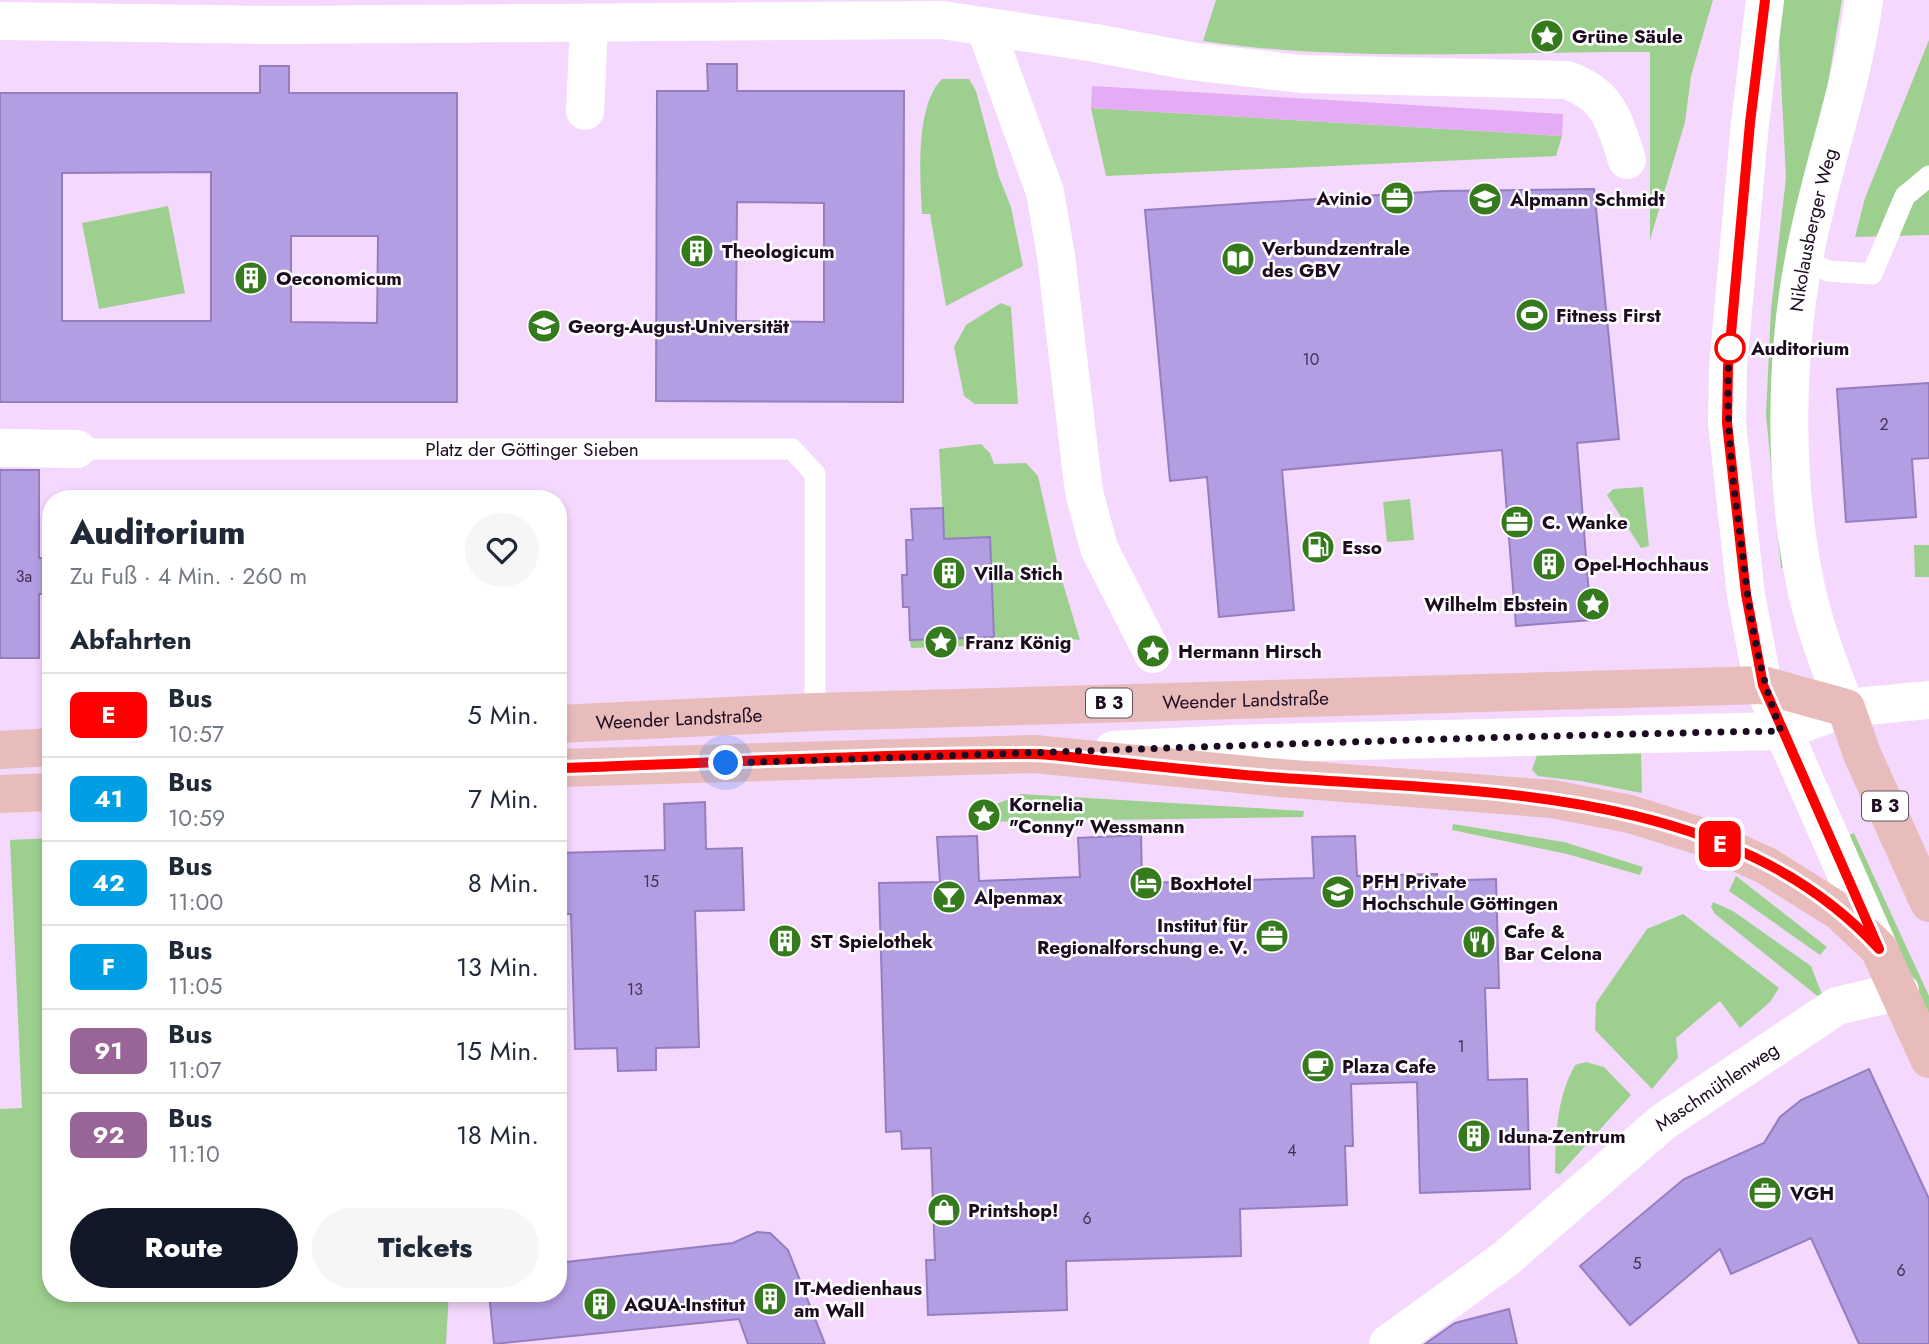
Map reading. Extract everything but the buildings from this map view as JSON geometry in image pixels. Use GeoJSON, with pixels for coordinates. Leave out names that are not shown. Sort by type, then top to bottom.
{"type":"FeatureCollection","features":[{"type":"Feature","properties":{"kind":"main road","name":"Weender Landstraße"},"geometry":{"type":"LineString","coordinates":[[567,724],[815,712],[1763,685],[1846,708]]}},
{"type":"Feature","properties":{"kind":"main road","name":"B 3"},"geometry":{"type":"LineString","coordinates":[[1846,708],[1862,754],[1929,903]]}},
{"type":"Feature","properties":{"kind":"main road"},"geometry":{"type":"LineString","coordinates":[[0,750],[42,748]]}},
{"type":"Feature","properties":{"kind":"main road","name":"Weender Landstraße"},"geometry":{"type":"LineString","coordinates":[[567,768],[1034,754],[1280,778],[1552,799],[1662,822],[1731,849],[1805,888],[1840,912],[1879,949]]}},
{"type":"Feature","properties":{"kind":"main road"},"geometry":{"type":"LineString","coordinates":[[0,794],[42,792]]}},
{"type":"Feature","properties":{"kind":"main road"},"geometry":{"type":"LineString","coordinates":[[1879,949],[1929,1059]]}},
{"type":"Feature","properties":{"kind":"street"},"geometry":{"type":"LineString","coordinates":[[1765,0],[1732,320],[1727,423],[1746,594],[1763,685],[1879,949]]}},
{"type":"Feature","properties":{"kind":"street","name":"Nikolausberger Weg"},"geometry":{"type":"LineString","coordinates":[[1846,708],[1825,651],[1807,589],[1792,475],[1792,357],[1804,260],[1857,56],[1864,0]]}},
{"type":"Feature","properties":{"kind":"street"},"geometry":{"type":"LineString","coordinates":[[0,21],[331,13],[589,24],[861,11],[1095,43],[1190,61],[1302,74],[1567,80],[1587,87],[1600,97],[1615,124],[1627,160]]}},
{"type":"Feature","properties":{"kind":"street"},"geometry":{"type":"LineString","coordinates":[[585,111],[589,24]]}},
{"type":"Feature","properties":{"kind":"street"},"geometry":{"type":"LineString","coordinates":[[985,27],[1045,192],[1056,256],[1084,492],[1099,548],[1153,654]]}},
{"type":"Feature","properties":{"kind":"street","name":"Platz der Göttinger Sieben"},"geometry":{"type":"LineString","coordinates":[[0,448],[77,449]]}},
{"type":"Feature","properties":{"kind":"street","name":"Weender Landstraße"},"geometry":{"type":"LineString","coordinates":[[1034,754],[1233,744],[1781,731],[1846,708],[1929,701]]}},
{"type":"Feature","properties":{"kind":"street","name":"Maschmühlenweg"},"geometry":{"type":"LineString","coordinates":[[1388,1344],[1504,1260],[1663,1122],[1837,1006],[1899,991]]}},
{"type":"Feature","properties":{"kind":"lane"},"geometry":{"type":"LineString","coordinates":[[1804,260],[1829,271],[1872,274],[1905,196],[1929,176]]}},
{"type":"Feature","properties":{"kind":"lane","name":"Platz der Göttinger Sieben"},"geometry":{"type":"LineString","coordinates":[[77,449],[792,449],[805,459],[815,474],[815,712]]}},
{"type":"Feature","properties":{"kind":"green space"},"geometry":{"type":"Polygon","coordinates":[[[1216,0],[1713,0],[1691,76],[1685,122],[1650,240],[1650,52],[1369,54],[1258,48],[1203,41],[1216,0]]]}},
{"type":"Feature","properties":{"kind":"green space"},"geometry":{"type":"Polygon","coordinates":[[[1777,0],[1842,0],[1821,125],[1793,568],[1781,568],[1766,415],[1771,309],[1786,178],[1777,0]]]}},
{"type":"Feature","properties":{"kind":"green space"},"geometry":{"type":"Polygon","coordinates":[[[1929,40],[1929,235],[1855,237],[1865,198],[1929,40]]]}},
{"type":"Feature","properties":{"kind":"green space"},"geometry":{"type":"Polygon","coordinates":[[[942,79],[969,79],[976,91],[999,177],[1011,207],[1023,266],[946,306],[930,214],[922,214],[920,181],[923,124],[933,91],[942,79]]]}},
{"type":"Feature","properties":{"kind":"green space"},"geometry":{"type":"Polygon","coordinates":[[[1091,108],[1562,136],[1556,156],[1106,176],[1091,108]]]}},
{"type":"Feature","properties":{"kind":"green space"},"geometry":{"type":"Polygon","coordinates":[[[168,206],[185,293],[99,309],[82,223],[168,206]]]}},
{"type":"Feature","properties":{"kind":"green space"},"geometry":{"type":"Polygon","coordinates":[[[1001,303],[1011,307],[1018,404],[975,404],[964,396],[954,347],[966,325],[1001,303]]]}},
{"type":"Feature","properties":{"kind":"green space"},"geometry":{"type":"Polygon","coordinates":[[[981,444],[990,453],[994,464],[1026,463],[1038,476],[1059,570],[1080,640],[1045,636],[1004,637],[1003,645],[911,648],[910,640],[993,637],[989,537],[944,539],[939,449],[981,444]]]}},
{"type":"Feature","properties":{"kind":"green space"},"geometry":{"type":"Polygon","coordinates":[[[1643,487],[1649,546],[1641,548],[1607,495],[1613,489],[1643,487]]]}},
{"type":"Feature","properties":{"kind":"green space"},"geometry":{"type":"Polygon","coordinates":[[[1410,499],[1414,540],[1387,542],[1383,502],[1410,499]]]}},
{"type":"Feature","properties":{"kind":"green space"},"geometry":{"type":"Polygon","coordinates":[[[1914,545],[1929,545],[1929,577],[1915,577],[1914,545]]]}},
{"type":"Feature","properties":{"kind":"green space"},"geometry":{"type":"Polygon","coordinates":[[[1641,753],[1642,793],[1538,776],[1532,770],[1537,755],[1641,753]]]}},
{"type":"Feature","properties":{"kind":"green space"},"geometry":{"type":"Polygon","coordinates":[[[1021,794],[1304,811],[1303,817],[974,822],[974,813],[1021,794]]]}},
{"type":"Feature","properties":{"kind":"green space"},"geometry":{"type":"Polygon","coordinates":[[[1453,824],[1564,842],[1643,867],[1640,875],[1567,854],[1452,830],[1453,824]]]}},
{"type":"Feature","properties":{"kind":"green space"},"geometry":{"type":"Polygon","coordinates":[[[1854,833],[1929,996],[1929,1018],[1845,837],[1854,833]]]}},
{"type":"Feature","properties":{"kind":"green space"},"geometry":{"type":"Polygon","coordinates":[[[42,838],[42,1302],[448,1302],[446,1344],[0,1344],[0,1109],[22,1108],[10,840],[42,838]]]}},
{"type":"Feature","properties":{"kind":"green space"},"geometry":{"type":"Polygon","coordinates":[[[1736,876],[1827,947],[1820,955],[1729,891],[1736,876]]]}},
{"type":"Feature","properties":{"kind":"green space"},"geometry":{"type":"Polygon","coordinates":[[[1713,902],[1733,911],[1811,966],[1825,1002],[1715,914],[1711,907],[1713,902]]]}},
{"type":"Feature","properties":{"kind":"green space"},"geometry":{"type":"Polygon","coordinates":[[[1683,914],[1779,988],[1770,1002],[1740,1028],[1720,1001],[1676,1038],[1678,1058],[1652,1089],[1595,1030],[1596,1003],[1647,929],[1683,914]]]}},
{"type":"Feature","properties":{"kind":"green space"},"geometry":{"type":"Polygon","coordinates":[[[1586,1062],[1604,1067],[1631,1095],[1560,1174],[1555,1173],[1557,1130],[1564,1091],[1575,1065],[1586,1062]]]}},
{"type":"Feature","properties":{"kind":"shaded area"},"geometry":{"type":"Polygon","coordinates":[[[1092,86],[1563,114],[1562,136],[1091,108],[1092,86]]]}},
{"type":"Feature","properties":{"kind":"bus line","name":"E"},"geometry":{"type":"LineString","coordinates":[[567,768],[1034,754],[1280,778],[1378,783],[1552,799],[1630,814],[1703,836],[1767,866],[1805,888],[1862,930],[1879,949],[1763,685],[1746,594],[1727,423],[1728,367],[1750,123],[1765,0]]}},
{"type":"Feature","properties":{"kind":"place","name":"Grüne Säule"},"geometry":{"type":"Point","coordinates":[1547,36]}},
{"type":"Feature","properties":{"kind":"place","name":"Avinio"},"geometry":{"type":"Point","coordinates":[1397,198]}},
{"type":"Feature","properties":{"kind":"place","name":"Alpmann Schmidt"},"geometry":{"type":"Point","coordinates":[1485,199]}},
{"type":"Feature","properties":{"kind":"place","name":"Theologicum"},"geometry":{"type":"Point","coordinates":[697,251]}},
{"type":"Feature","properties":{"kind":"place","name":"Verbundzentrale des GBV"},"geometry":{"type":"Point","coordinates":[1238,259]}},
{"type":"Feature","properties":{"kind":"place","name":"Oeconomicum"},"geometry":{"type":"Point","coordinates":[251,278]}},
{"type":"Feature","properties":{"kind":"place","name":"Fitness First"},"geometry":{"type":"Point","coordinates":[1532,315]}},
{"type":"Feature","properties":{"kind":"place","name":"Georg-August-Universität"},"geometry":{"type":"Point","coordinates":[544,326]}},
{"type":"Feature","properties":{"kind":"place","name":"Auditorium"},"geometry":{"type":"Point","coordinates":[1730,348]}},
{"type":"Feature","properties":{"kind":"place","name":"C. Wanke"},"geometry":{"type":"Point","coordinates":[1517,522]}},
{"type":"Feature","properties":{"kind":"place","name":"Esso"},"geometry":{"type":"Point","coordinates":[1318,547]}},
{"type":"Feature","properties":{"kind":"place","name":"Opel-Hochhaus"},"geometry":{"type":"Point","coordinates":[1549,564]}},
{"type":"Feature","properties":{"kind":"place","name":"Villa Stich"},"geometry":{"type":"Point","coordinates":[949,573]}},
{"type":"Feature","properties":{"kind":"place","name":"Wilhelm Ebstein"},"geometry":{"type":"Point","coordinates":[1593,604]}},
{"type":"Feature","properties":{"kind":"place","name":"Franz König"},"geometry":{"type":"Point","coordinates":[941,642]}},
{"type":"Feature","properties":{"kind":"place","name":"Hermann Hirsch"},"geometry":{"type":"Point","coordinates":[1153,651]}},
{"type":"Feature","properties":{"kind":"place","name":"Kornelia \"Conny\" Wessmann"},"geometry":{"type":"Point","coordinates":[984,815]}},
{"type":"Feature","properties":{"kind":"place","name":"BoxHotel"},"geometry":{"type":"Point","coordinates":[1146,883]}},
{"type":"Feature","properties":{"kind":"place","name":"PFH Private Hochschule Göttingen"},"geometry":{"type":"Point","coordinates":[1338,892]}},
{"type":"Feature","properties":{"kind":"place","name":"Alpenmax"},"geometry":{"type":"Point","coordinates":[949,897]}},
{"type":"Feature","properties":{"kind":"place","name":"Institut für Regionalforschung e. V."},"geometry":{"type":"Point","coordinates":[1272,936]}},
{"type":"Feature","properties":{"kind":"place","name":"ST Spielothek"},"geometry":{"type":"Point","coordinates":[785,941]}},
{"type":"Feature","properties":{"kind":"place","name":"Cafe & Bar Celona"},"geometry":{"type":"Point","coordinates":[1479,942]}},
{"type":"Feature","properties":{"kind":"place","name":"Plaza Cafe"},"geometry":{"type":"Point","coordinates":[1318,1066]}},
{"type":"Feature","properties":{"kind":"place","name":"Iduna-Zentrum"},"geometry":{"type":"Point","coordinates":[1474,1136]}},
{"type":"Feature","properties":{"kind":"place","name":"VGH"},"geometry":{"type":"Point","coordinates":[1765,1193]}},
{"type":"Feature","properties":{"kind":"place","name":"Printshop!"},"geometry":{"type":"Point","coordinates":[944,1210]}},
{"type":"Feature","properties":{"kind":"place","name":"IT-Medienhaus am Wall"},"geometry":{"type":"Point","coordinates":[770,1299]}},
{"type":"Feature","properties":{"kind":"place","name":"AQUA-Institut"},"geometry":{"type":"Point","coordinates":[600,1304]}},
{"type":"Feature","properties":{"kind":"route"},"geometry":{"type":"LineString","coordinates":[[726,763],[1034,754],[1233,744],[1781,731],[1763,685],[1746,594],[1727,423],[1730,344],[1730,348]]}}]}
